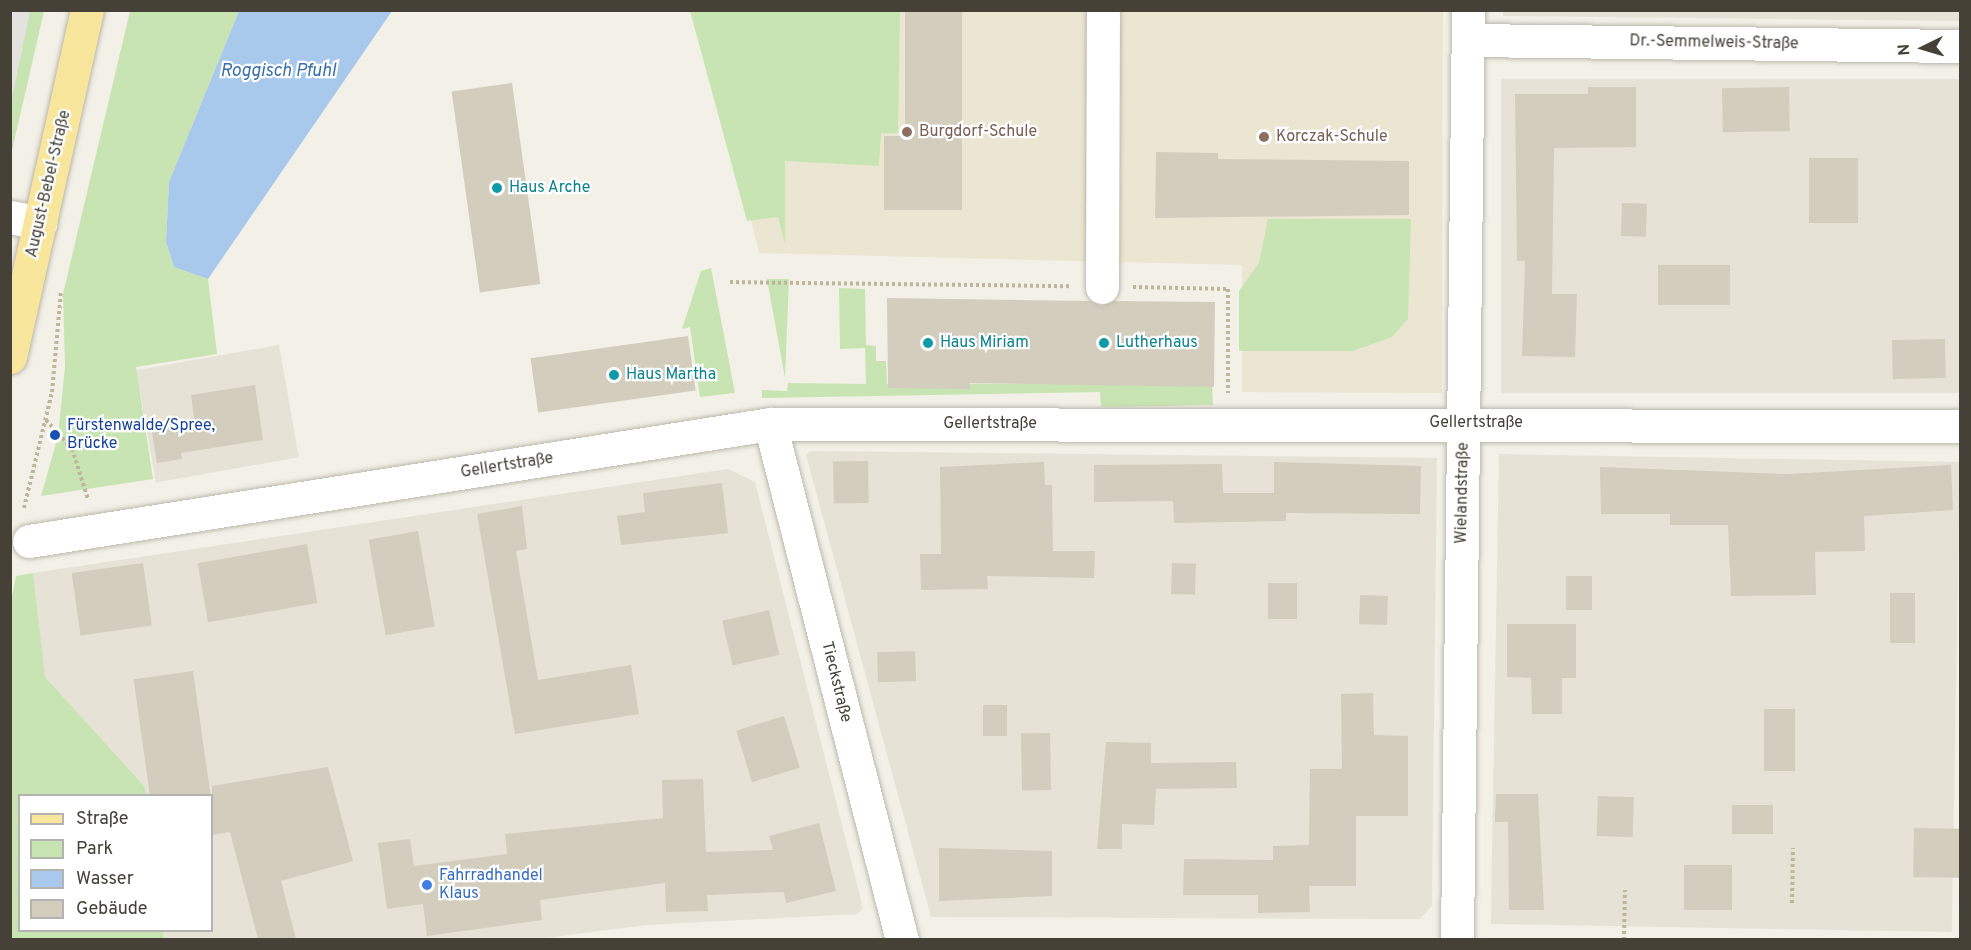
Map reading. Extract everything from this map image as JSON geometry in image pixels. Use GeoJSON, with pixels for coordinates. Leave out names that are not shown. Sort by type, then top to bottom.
{"type":"FeatureCollection","features":[{"type":"Feature","properties":{"kind":"main road","name":"August-Bebel-Straße"},"geometry":{"type":"LineString","coordinates":[[10,357],[25,220],[87,10]]}},
{"type":"Feature","properties":{"kind":"street"},"geometry":{"type":"LineString","coordinates":[[1102,287],[1103,10]]}},
{"type":"Feature","properties":{"kind":"street","name":"Dr.-Semmelweis-Straße"},"geometry":{"type":"LineString","coordinates":[[1468,25],[1960,46]]}},
{"type":"Feature","properties":{"kind":"street","name":"Wielandstraße"},"geometry":{"type":"LineString","coordinates":[[1457,939],[1468,25]]}},
{"type":"Feature","properties":{"kind":"street","name":"Gellertstraße"},"geometry":{"type":"LineString","coordinates":[[25,527],[103,530],[770,424],[1464,423],[1960,426]]}},
{"type":"Feature","properties":{"kind":"street","name":"Tieckstraße"},"geometry":{"type":"LineString","coordinates":[[770,424],[902,939]]}},
{"type":"Feature","properties":{"kind":"path"},"geometry":{"type":"LineString","coordinates":[[25,527],[46,420],[63,280]]}},
{"type":"Feature","properties":{"kind":"path"},"geometry":{"type":"LineString","coordinates":[[730,282],[1228,289],[1228,423]]}},
{"type":"Feature","properties":{"kind":"path"},"geometry":{"type":"LineString","coordinates":[[46,420],[72,449],[103,530]]}},
{"type":"Feature","properties":{"kind":"path"},"geometry":{"type":"LineString","coordinates":[[1792,903],[1793,848]]}},
{"type":"Feature","properties":{"kind":"path"},"geometry":{"type":"LineString","coordinates":[[1624,939],[1625,890]]}},
{"type":"Feature","properties":{"kind":"shaded area"},"geometry":{"type":"Polygon","coordinates":[[[1960,10],[1960,21],[1503,16],[1503,11],[1960,10]]]}},
{"type":"Feature","properties":{"kind":"shaded area"},"geometry":{"type":"Polygon","coordinates":[[[10,11],[30,11],[11,104],[10,11]]]}},
{"type":"Feature","properties":{"kind":"shaded area"},"geometry":{"type":"Polygon","coordinates":[[[701,11],[1443,11],[1442,393],[1242,392],[1242,265],[759,253],[701,11]]]}},
{"type":"Feature","properties":{"kind":"shaded area"},"geometry":{"type":"Polygon","coordinates":[[[1501,79],[1960,79],[1960,393],[1501,393],[1501,79]]]}},
{"type":"Feature","properties":{"kind":"shaded area"},"geometry":{"type":"Polygon","coordinates":[[[279,345],[299,457],[156,482],[136,370],[279,345]]]}},
{"type":"Feature","properties":{"kind":"shaded area"},"geometry":{"type":"Polygon","coordinates":[[[811,451],[1437,458],[1432,906],[1420,919],[931,917],[806,455],[811,451]]]}},
{"type":"Feature","properties":{"kind":"shaded area"},"geometry":{"type":"Polygon","coordinates":[[[1499,454],[1960,462],[1952,932],[1491,924],[1499,454]]]}},
{"type":"Feature","properties":{"kind":"shaded area"},"geometry":{"type":"Polygon","coordinates":[[[728,469],[755,482],[863,908],[857,914],[646,925],[538,939],[164,939],[163,932],[213,932],[213,794],[146,794],[145,787],[44,677],[33,573],[728,469]]]}},
{"type":"Feature","properties":{"kind":"green space"},"geometry":{"type":"Polygon","coordinates":[[[22,11],[44,11],[11,155],[11,60],[22,11]]]}},
{"type":"Feature","properties":{"kind":"green space"},"geometry":{"type":"Polygon","coordinates":[[[130,11],[239,11],[169,182],[166,242],[174,267],[208,279],[217,354],[136,367],[153,479],[41,496],[58,436],[65,367],[63,294],[130,11]]]}},
{"type":"Feature","properties":{"kind":"green space"},"geometry":{"type":"Polygon","coordinates":[[[690,11],[900,11],[898,133],[881,133],[879,166],[785,161],[785,244],[778,217],[747,221],[690,11]]]}},
{"type":"Feature","properties":{"kind":"green space"},"geometry":{"type":"Polygon","coordinates":[[[1268,219],[1411,219],[1408,319],[1392,337],[1353,351],[1239,351],[1239,291],[1259,263],[1268,219]]]}},
{"type":"Feature","properties":{"kind":"green space"},"geometry":{"type":"Polygon","coordinates":[[[711,268],[735,393],[700,397],[690,327],[682,329],[701,271],[711,268]]]}},
{"type":"Feature","properties":{"kind":"green space"},"geometry":{"type":"Polygon","coordinates":[[[767,279],[789,279],[785,378],[767,279]]]}},
{"type":"Feature","properties":{"kind":"green space"},"geometry":{"type":"Polygon","coordinates":[[[839,288],[865,289],[866,345],[876,346],[876,361],[886,361],[887,384],[1212,383],[1213,405],[1101,407],[1100,392],[762,398],[762,390],[787,391],[788,383],[866,384],[865,348],[840,349],[839,288]]]}},
{"type":"Feature","properties":{"kind":"green space"},"geometry":{"type":"Polygon","coordinates":[[[33,573],[45,677],[145,787],[146,794],[18,794],[18,932],[163,932],[164,939],[11,939],[11,602],[16,576],[33,573]]]}},
{"type":"Feature","properties":{"kind":"water","name":"Roggisch Pfuhl"},"geometry":{"type":"Polygon","coordinates":[[[239,11],[392,11],[208,279],[174,267],[166,242],[169,182],[239,11]]]}},
{"type":"Feature","properties":{"kind":"building"},"geometry":{"type":"Polygon","coordinates":[[[905,10],[962,10],[962,210],[884,210],[884,136],[905,136],[905,10]]]}},
{"type":"Feature","properties":{"kind":"building","name":"Haus Arche"},"geometry":{"type":"Polygon","coordinates":[[[512,83],[540,284],[480,293],[452,91],[512,83]]]}},
{"type":"Feature","properties":{"kind":"building"},"geometry":{"type":"Polygon","coordinates":[[[1588,87],[1636,87],[1636,147],[1554,148],[1552,294],[1577,294],[1575,357],[1522,356],[1525,261],[1517,261],[1515,94],[1588,94],[1588,87]]]}},
{"type":"Feature","properties":{"kind":"building"},"geometry":{"type":"Polygon","coordinates":[[[1789,87],[1790,131],[1723,132],[1722,88],[1789,87]]]}},
{"type":"Feature","properties":{"kind":"building"},"geometry":{"type":"Polygon","coordinates":[[[1156,152],[1218,153],[1218,159],[1409,161],[1409,215],[1155,218],[1156,152]]]}},
{"type":"Feature","properties":{"kind":"building"},"geometry":{"type":"Polygon","coordinates":[[[1809,158],[1858,158],[1858,223],[1809,223],[1809,158]]]}},
{"type":"Feature","properties":{"kind":"building"},"geometry":{"type":"Polygon","coordinates":[[[1622,203],[1647,204],[1646,237],[1621,236],[1622,203]]]}},
{"type":"Feature","properties":{"kind":"building"},"geometry":{"type":"Polygon","coordinates":[[[1658,265],[1730,265],[1730,305],[1658,305],[1658,265]]]}},
{"type":"Feature","properties":{"kind":"building","name":"Lutherhaus"},"geometry":{"type":"Polygon","coordinates":[[[887,298],[1090,301],[1101,306],[1114,301],[1215,302],[1214,387],[970,383],[970,389],[888,388],[887,298]]]}},
{"type":"Feature","properties":{"kind":"building","name":"Haus Martha"},"geometry":{"type":"Polygon","coordinates":[[[688,336],[696,390],[538,413],[531,358],[688,336]]]}},
{"type":"Feature","properties":{"kind":"building"},"geometry":{"type":"Polygon","coordinates":[[[1945,339],[1946,378],[1893,379],[1892,340],[1945,339]]]}},
{"type":"Feature","properties":{"kind":"building"},"geometry":{"type":"Polygon","coordinates":[[[255,385],[263,440],[181,453],[182,459],[157,463],[151,426],[194,418],[191,395],[255,385]]]}},
{"type":"Feature","properties":{"kind":"building"},"geometry":{"type":"Polygon","coordinates":[[[868,461],[869,503],[834,504],[833,462],[868,461]]]}},
{"type":"Feature","properties":{"kind":"building"},"geometry":{"type":"Polygon","coordinates":[[[1044,462],[1045,485],[1052,485],[1053,551],[1095,551],[1094,578],[987,576],[988,589],[921,590],[920,554],[941,554],[940,467],[1044,462]]]}},
{"type":"Feature","properties":{"kind":"building"},"geometry":{"type":"Polygon","coordinates":[[[1274,462],[1421,466],[1420,514],[1286,513],[1286,521],[1174,523],[1173,501],[1094,502],[1094,465],[1222,464],[1223,493],[1274,493],[1274,462]]]}},
{"type":"Feature","properties":{"kind":"building"},"geometry":{"type":"Polygon","coordinates":[[[1951,465],[1953,510],[1864,516],[1865,551],[1815,552],[1816,595],[1731,596],[1728,525],[1670,525],[1670,514],[1601,514],[1600,467],[1788,474],[1951,465]]]}},
{"type":"Feature","properties":{"kind":"building"},"geometry":{"type":"Polygon","coordinates":[[[722,483],[728,533],[621,545],[617,516],[645,512],[643,493],[722,483]]]}},
{"type":"Feature","properties":{"kind":"building"},"geometry":{"type":"Polygon","coordinates":[[[522,506],[527,549],[516,551],[538,680],[631,665],[639,714],[515,734],[477,514],[522,506]]]}},
{"type":"Feature","properties":{"kind":"building"},"geometry":{"type":"Polygon","coordinates":[[[418,531],[435,627],[386,635],[369,540],[418,531]]]}},
{"type":"Feature","properties":{"kind":"building"},"geometry":{"type":"Polygon","coordinates":[[[307,544],[317,603],[208,622],[198,563],[307,544]]]}},
{"type":"Feature","properties":{"kind":"building"},"geometry":{"type":"Polygon","coordinates":[[[143,563],[152,625],[80,635],[72,573],[143,563]]]}},
{"type":"Feature","properties":{"kind":"building"},"geometry":{"type":"Polygon","coordinates":[[[1172,563],[1196,564],[1195,595],[1171,594],[1172,563]]]}},
{"type":"Feature","properties":{"kind":"building"},"geometry":{"type":"Polygon","coordinates":[[[1566,576],[1592,576],[1592,610],[1566,610],[1566,576]]]}},
{"type":"Feature","properties":{"kind":"building"},"geometry":{"type":"Polygon","coordinates":[[[1268,583],[1297,583],[1297,619],[1268,619],[1268,583]]]}},
{"type":"Feature","properties":{"kind":"building"},"geometry":{"type":"Polygon","coordinates":[[[1890,593],[1915,593],[1915,643],[1890,643],[1890,593]]]}},
{"type":"Feature","properties":{"kind":"building"},"geometry":{"type":"Polygon","coordinates":[[[1360,595],[1388,596],[1387,625],[1359,624],[1360,595]]]}},
{"type":"Feature","properties":{"kind":"building"},"geometry":{"type":"Polygon","coordinates":[[[769,610],[779,655],[733,666],[722,621],[769,610]]]}},
{"type":"Feature","properties":{"kind":"building"},"geometry":{"type":"Polygon","coordinates":[[[1507,624],[1576,624],[1576,678],[1562,678],[1562,714],[1532,714],[1531,678],[1507,677],[1507,624]]]}},
{"type":"Feature","properties":{"kind":"building"},"geometry":{"type":"Polygon","coordinates":[[[915,651],[916,681],[878,682],[877,652],[915,651]]]}},
{"type":"Feature","properties":{"kind":"building"},"geometry":{"type":"Polygon","coordinates":[[[193,671],[210,794],[150,794],[134,679],[193,671]]]}},
{"type":"Feature","properties":{"kind":"building"},"geometry":{"type":"Polygon","coordinates":[[[1373,693],[1374,735],[1408,736],[1408,816],[1356,816],[1356,886],[1309,886],[1310,912],[1258,913],[1258,895],[1183,895],[1184,859],[1273,860],[1273,846],[1309,845],[1310,769],[1342,769],[1341,694],[1373,693]]]}},
{"type":"Feature","properties":{"kind":"building"},"geometry":{"type":"Polygon","coordinates":[[[983,705],[1007,705],[1007,736],[983,736],[983,705]]]}},
{"type":"Feature","properties":{"kind":"building"},"geometry":{"type":"Polygon","coordinates":[[[1764,709],[1795,709],[1795,771],[1764,771],[1764,709]]]}},
{"type":"Feature","properties":{"kind":"building"},"geometry":{"type":"Polygon","coordinates":[[[784,716],[800,768],[752,782],[736,731],[784,716]]]}},
{"type":"Feature","properties":{"kind":"building"},"geometry":{"type":"Polygon","coordinates":[[[1050,733],[1051,790],[1022,790],[1021,734],[1050,733]]]}},
{"type":"Feature","properties":{"kind":"building"},"geometry":{"type":"Polygon","coordinates":[[[1106,742],[1151,743],[1151,763],[1236,762],[1237,788],[1156,789],[1154,825],[1122,824],[1122,849],[1097,849],[1106,742]]]}},
{"type":"Feature","properties":{"kind":"building"},"geometry":{"type":"Polygon","coordinates":[[[328,767],[353,861],[281,881],[296,939],[258,939],[230,832],[213,835],[212,786],[328,767]]]}},
{"type":"Feature","properties":{"kind":"building"},"geometry":{"type":"Polygon","coordinates":[[[703,779],[706,852],[773,850],[769,836],[819,823],[836,891],[786,903],[784,892],[707,895],[708,911],[666,912],[665,883],[540,900],[542,920],[427,936],[423,904],[387,909],[378,843],[410,839],[414,866],[507,854],[505,834],[663,818],[662,780],[703,779]]]}},
{"type":"Feature","properties":{"kind":"building"},"geometry":{"type":"Polygon","coordinates":[[[1496,794],[1538,794],[1544,910],[1509,910],[1508,822],[1495,822],[1496,794]]]}},
{"type":"Feature","properties":{"kind":"building"},"geometry":{"type":"Polygon","coordinates":[[[1598,796],[1634,797],[1633,837],[1597,836],[1598,796]]]}},
{"type":"Feature","properties":{"kind":"building"},"geometry":{"type":"Polygon","coordinates":[[[1732,805],[1773,805],[1773,834],[1732,834],[1732,805]]]}},
{"type":"Feature","properties":{"kind":"building"},"geometry":{"type":"Polygon","coordinates":[[[1914,828],[1960,829],[1959,878],[1913,877],[1914,828]]]}},
{"type":"Feature","properties":{"kind":"building"},"geometry":{"type":"Polygon","coordinates":[[[939,848],[1052,851],[1052,896],[939,901],[939,848]]]}},
{"type":"Feature","properties":{"kind":"building"},"geometry":{"type":"Polygon","coordinates":[[[1684,865],[1732,865],[1732,910],[1684,910],[1684,865]]]}},
{"type":"Feature","properties":{"kind":"place","name":"Burgdorf-Schule"},"geometry":{"type":"Point","coordinates":[907,132]}},
{"type":"Feature","properties":{"kind":"place","name":"Korczak-Schule"},"geometry":{"type":"Point","coordinates":[1264,137]}},
{"type":"Feature","properties":{"kind":"place","name":"Haus Arche"},"geometry":{"type":"Point","coordinates":[497,188]}},
{"type":"Feature","properties":{"kind":"place","name":"Haus Miriam"},"geometry":{"type":"Point","coordinates":[928,343]}},
{"type":"Feature","properties":{"kind":"place","name":"Lutherhaus"},"geometry":{"type":"Point","coordinates":[1104,343]}},
{"type":"Feature","properties":{"kind":"place","name":"Haus Martha"},"geometry":{"type":"Point","coordinates":[614,375]}},
{"type":"Feature","properties":{"kind":"place","name":"Fürstenwalde/Spree, Brücke"},"geometry":{"type":"Point","coordinates":[55,435]}},
{"type":"Feature","properties":{"kind":"place","name":"Fahrradhandel Klaus"},"geometry":{"type":"Point","coordinates":[427,885]}}]}
